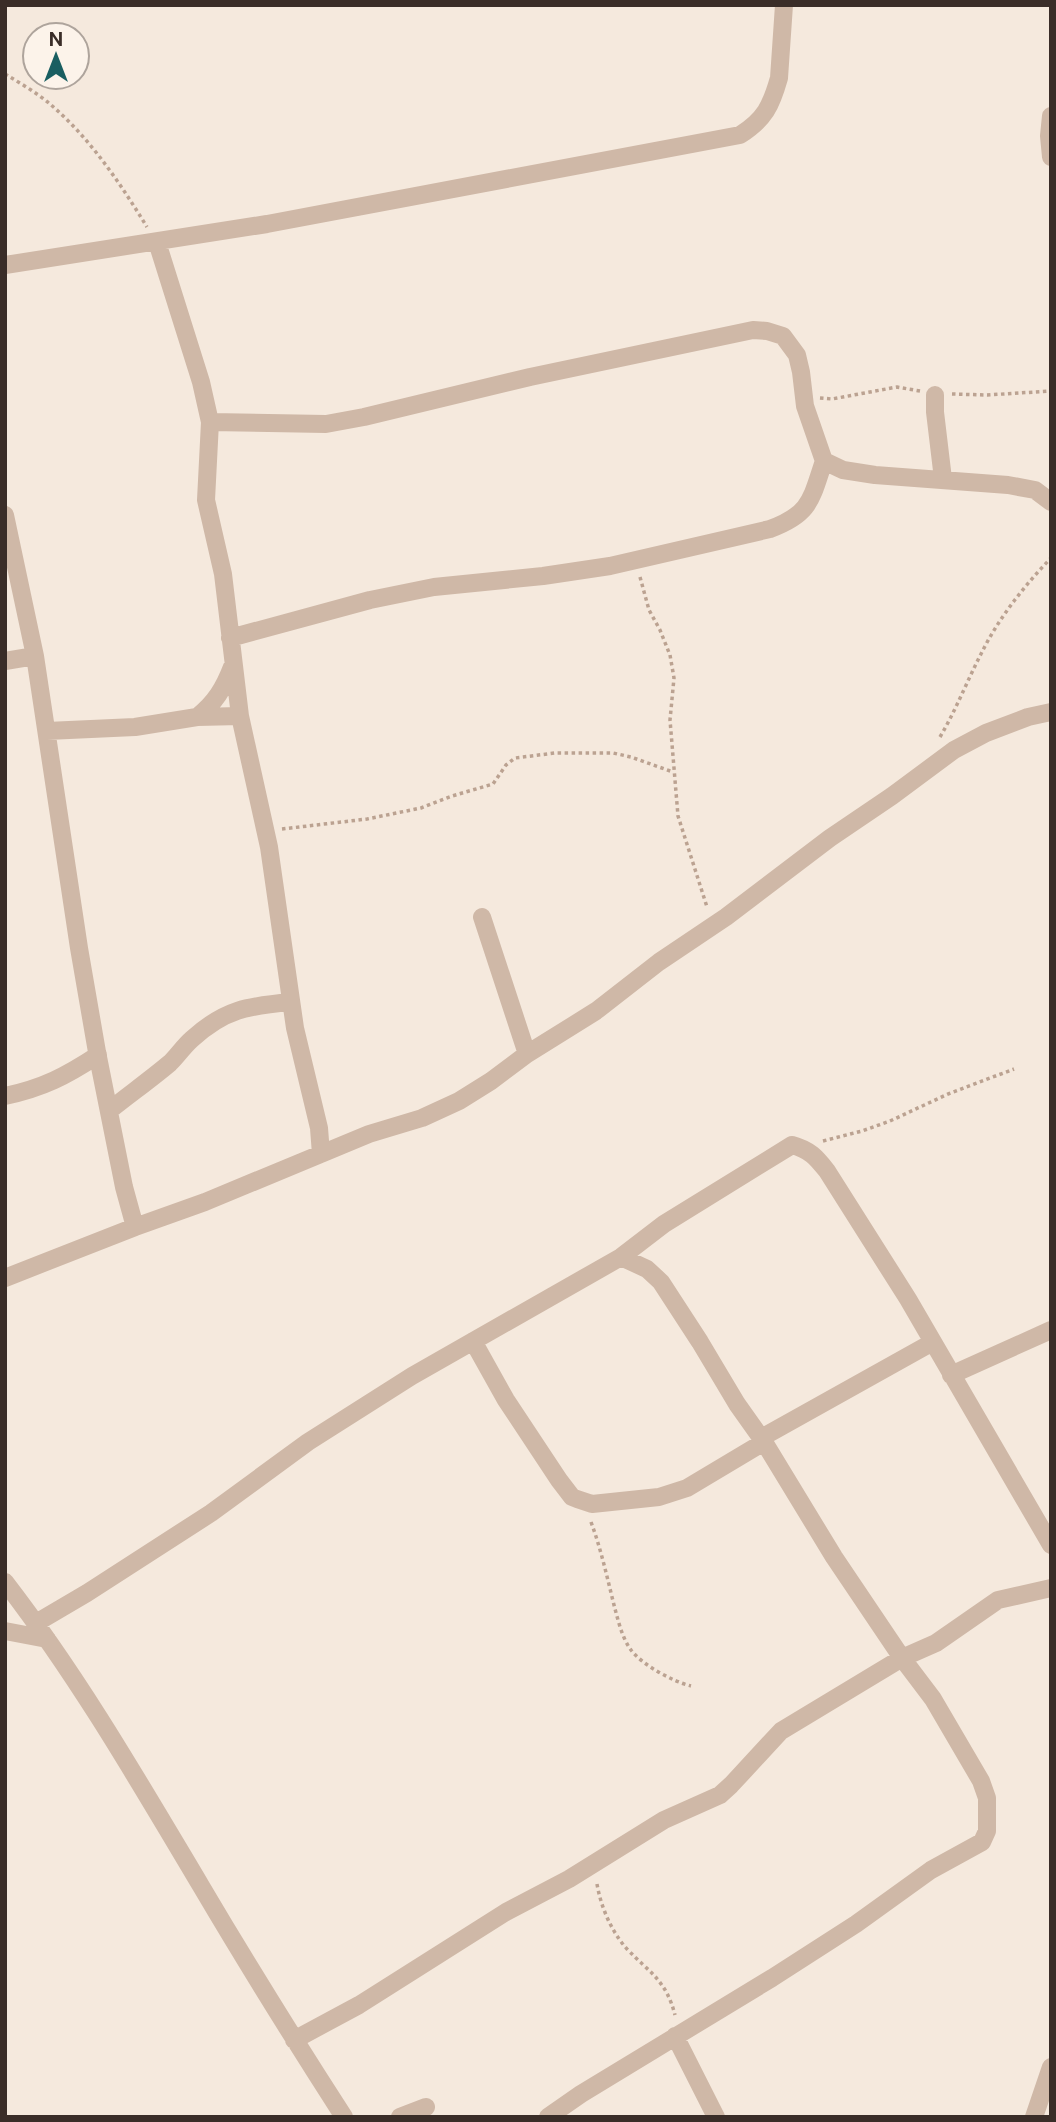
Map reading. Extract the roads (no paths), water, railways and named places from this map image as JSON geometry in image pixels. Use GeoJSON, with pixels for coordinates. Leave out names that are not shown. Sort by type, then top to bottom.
{"type":"FeatureCollection","features":[{"type":"Feature","properties":{"kind":"street"},"geometry":{"type":"LineString","coordinates":[[5,265],[157,242],[498,182],[740,135],[756,125],[768,111],[776,89],[784,5]]}},
{"type":"Feature","properties":{"kind":"street"},"geometry":{"type":"LineString","coordinates":[[1051,116],[1051,158]]}},
{"type":"Feature","properties":{"kind":"street"},"geometry":{"type":"LineString","coordinates":[[157,242],[201,382],[209,422],[206,499],[223,574],[240,716],[266,831],[295,1028],[318,1128],[321,1154]]}},
{"type":"Feature","properties":{"kind":"street"},"geometry":{"type":"LineString","coordinates":[[209,422],[326,424],[753,330],[783,336],[797,355],[805,406],[824,461],[806,508],[791,522],[770,529],[610,566],[434,587],[370,600],[230,638]]}},
{"type":"Feature","properties":{"kind":"street"},"geometry":{"type":"LineString","coordinates":[[935,395],[943,479]]}},
{"type":"Feature","properties":{"kind":"street"},"geometry":{"type":"LineString","coordinates":[[824,461],[843,470],[875,475],[1008,485],[1035,491],[1051,502]]}},
{"type":"Feature","properties":{"kind":"street"},"geometry":{"type":"LineString","coordinates":[[5,515],[35,656],[98,1055],[124,1186],[135,1227]]}},
{"type":"Feature","properties":{"kind":"street"},"geometry":{"type":"LineString","coordinates":[[5,661],[35,656]]}},
{"type":"Feature","properties":{"kind":"street"},"geometry":{"type":"LineString","coordinates":[[197,718],[221,692],[233,664]]}},
{"type":"Feature","properties":{"kind":"street"},"geometry":{"type":"LineString","coordinates":[[5,1278],[205,1202],[369,1134],[422,1118],[459,1101],[596,1011],[659,962],[713,926],[954,750],[986,733],[1028,717],[1051,712]]}},
{"type":"Feature","properties":{"kind":"street"},"geometry":{"type":"LineString","coordinates":[[47,732],[135,727],[197,718],[240,716]]}},
{"type":"Feature","properties":{"kind":"street"},"geometry":{"type":"LineString","coordinates":[[482,917],[527,1054]]}},
{"type":"Feature","properties":{"kind":"street"},"geometry":{"type":"LineString","coordinates":[[110,1110],[223,1015],[251,1006],[291,1002]]}},
{"type":"Feature","properties":{"kind":"street"},"geometry":{"type":"LineString","coordinates":[[5,1096],[34,1090],[73,1072],[98,1055]]}},
{"type":"Feature","properties":{"kind":"street"},"geometry":{"type":"LineString","coordinates":[[36,1623],[211,1513],[320,1435],[412,1376],[621,1257],[664,1224],[792,1145],[815,1156],[827,1171],[908,1299],[1051,1545]]}},
{"type":"Feature","properties":{"kind":"street"},"geometry":{"type":"LineString","coordinates":[[548,2117],[580,2094],[856,1924],[931,1870],[982,1842],[988,1831],[987,1798],[981,1781],[933,1699],[834,1557],[661,1282],[647,1269],[621,1257]]}},
{"type":"Feature","properties":{"kind":"street"},"geometry":{"type":"LineString","coordinates":[[951,1375],[1051,1330]]}},
{"type":"Feature","properties":{"kind":"street"},"geometry":{"type":"LineString","coordinates":[[473,1341],[506,1400],[559,1480],[572,1497],[592,1504],[659,1497],[687,1488],[762,1440],[933,1342]]}},
{"type":"Feature","properties":{"kind":"street"},"geometry":{"type":"LineString","coordinates":[[5,1582],[36,1623],[120,1748],[294,2040],[344,2117]]}},
{"type":"Feature","properties":{"kind":"street"},"geometry":{"type":"LineString","coordinates":[[294,2040],[370,1998],[506,1912],[593,1864],[664,1820],[720,1795],[781,1731],[902,1658],[936,1643],[998,1600],[1051,1588]]}},
{"type":"Feature","properties":{"kind":"street"},"geometry":{"type":"LineString","coordinates":[[5,1631],[47,1639]]}},
{"type":"Feature","properties":{"kind":"street"},"geometry":{"type":"LineString","coordinates":[[679,2034],[716,2117]]}},
{"type":"Feature","properties":{"kind":"street"},"geometry":{"type":"LineString","coordinates":[[1034,2117],[1051,2067]]}},
{"type":"Feature","properties":{"kind":"street"},"geometry":{"type":"LineString","coordinates":[[400,2117],[426,2107]]}}]}
